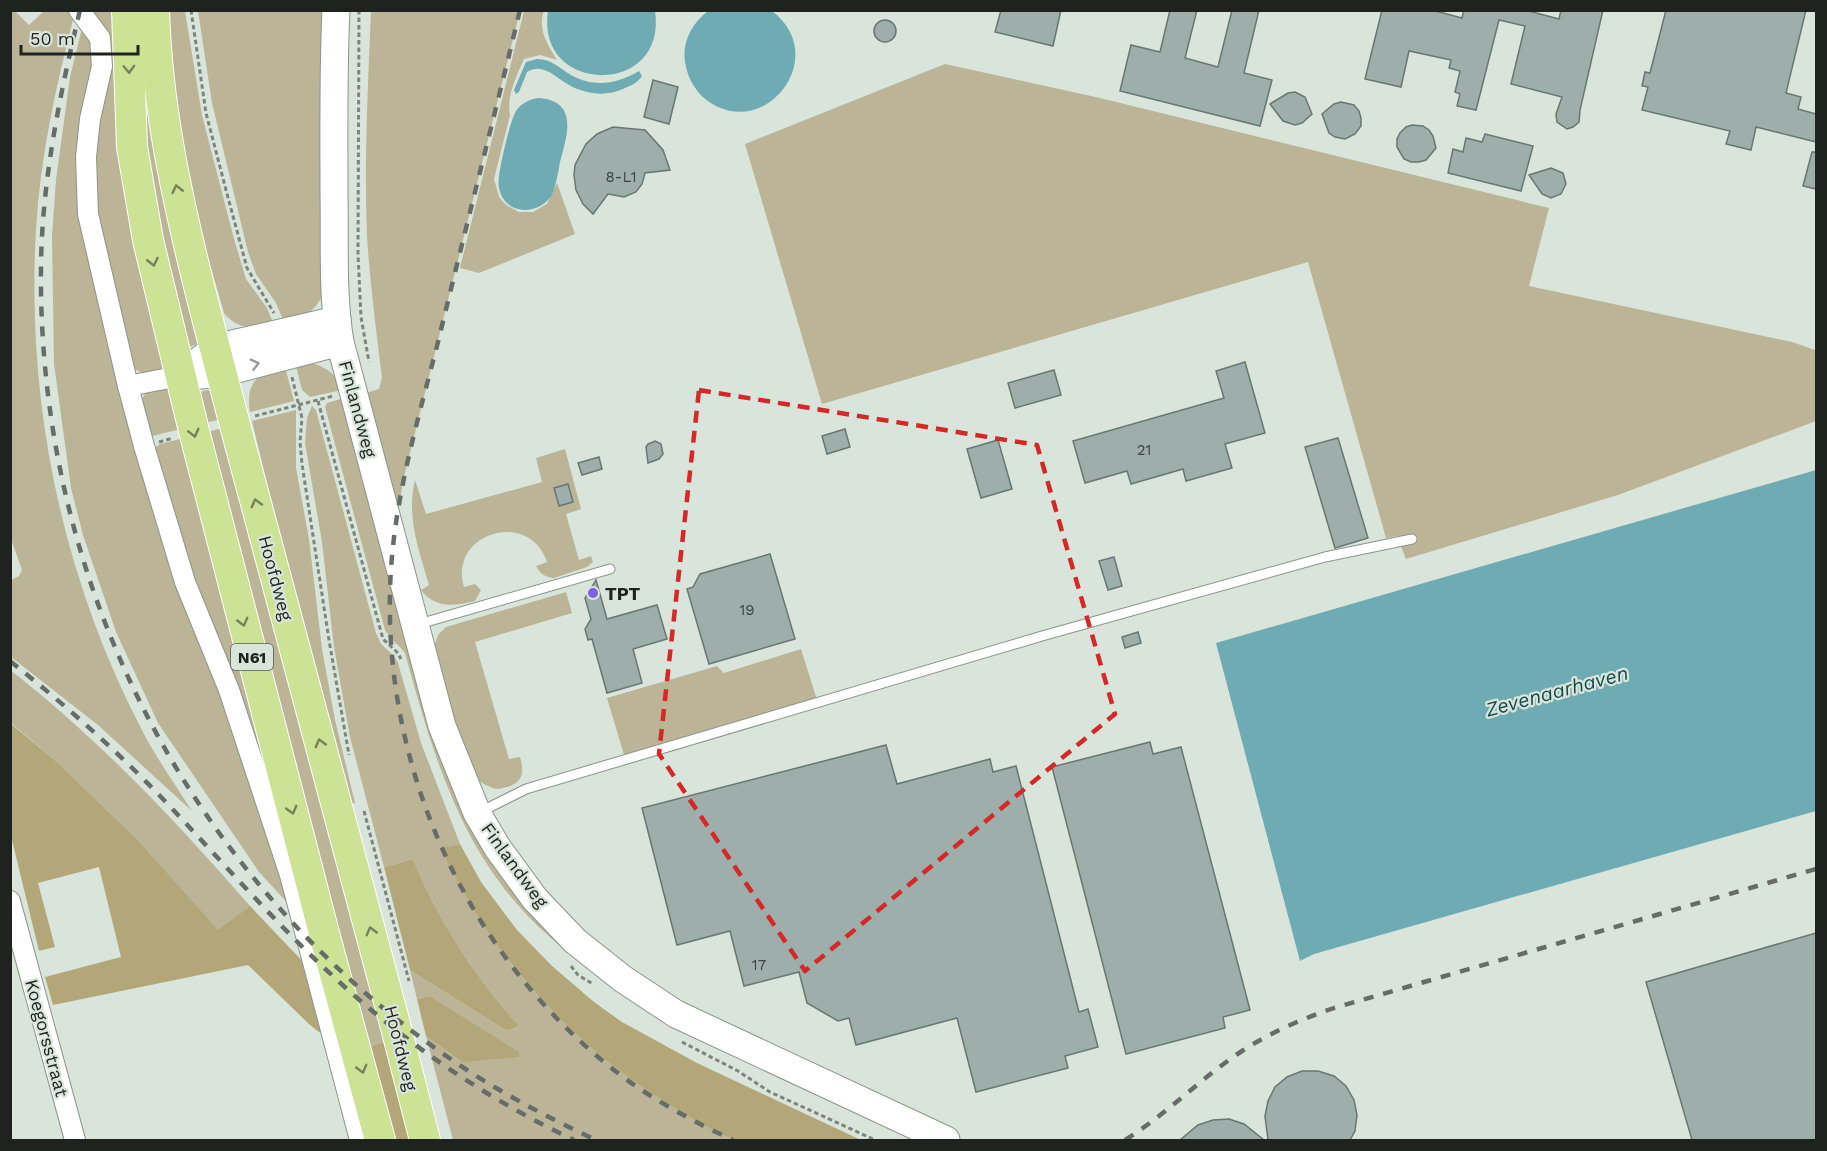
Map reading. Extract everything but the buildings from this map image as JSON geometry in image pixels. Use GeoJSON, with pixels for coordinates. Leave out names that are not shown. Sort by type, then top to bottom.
{"type":"FeatureCollection","features":[{"type":"Feature","properties":{"kind":"main road","name":"N61"},"geometry":{"type":"LineString","coordinates":[[127,10],[132,147],[148,240],[180,376],[325,937],[381,1140]]}},
{"type":"Feature","properties":{"kind":"main road","name":"Hoofdweg"},"geometry":{"type":"LineString","coordinates":[[153,10],[157,79],[172,168],[218,361],[425,1140]]}},
{"type":"Feature","properties":{"kind":"street"},"geometry":{"type":"LineString","coordinates":[[79,10],[100,38],[102,66],[90,119],[86,157],[88,213],[128,386],[185,582],[229,690],[290,875],[360,1140]]}},
{"type":"Feature","properties":{"kind":"street","name":"Finlandweg"},"geometry":{"type":"LineString","coordinates":[[336,10],[334,52],[339,331],[442,726],[477,813],[497,847],[535,899],[576,941],[623,979],[676,1014],[946,1140]]}},
{"type":"Feature","properties":{"kind":"street"},"geometry":{"type":"LineString","coordinates":[[128,386],[180,376],[218,361],[339,331]]}},
{"type":"Feature","properties":{"kind":"street","name":"Koegorsstraat"},"geometry":{"type":"LineString","coordinates":[[10,900],[75,1140]]}},
{"type":"Feature","properties":{"kind":"lane"},"geometry":{"type":"LineString","coordinates":[[477,813],[526,789],[1042,636],[1325,557],[1412,539]]}},
{"type":"Feature","properties":{"kind":"lane"},"geometry":{"type":"LineString","coordinates":[[415,625],[610,569]]}},
{"type":"Feature","properties":{"kind":"path"},"geometry":{"type":"LineString","coordinates":[[191,10],[207,113],[247,268],[273,311],[284,344],[302,418],[300,442],[302,464],[349,759]]}},
{"type":"Feature","properties":{"kind":"path","name":"Finlandweg"},"geometry":{"type":"LineString","coordinates":[[318,401],[383,639],[398,653],[402,663]]}},
{"type":"Feature","properties":{"kind":"path"},"geometry":{"type":"LineString","coordinates":[[362,805],[411,990]]}},
{"type":"Feature","properties":{"kind":"highlighted area"},"geometry":{"type":"Polygon","coordinates":[[[699,390],[1037,445],[1115,714],[805,971],[659,754],[699,390]]]}},
{"type":"Feature","properties":{"kind":"shaded area"},"geometry":{"type":"Polygon","coordinates":[[[87,10],[118,11],[165,364],[153,373],[140,372],[131,366],[95,229],[90,156],[106,63],[87,10]]]}},
{"type":"Feature","properties":{"kind":"shaded area"},"geometry":{"type":"Polygon","coordinates":[[[10,11],[15,11],[29,25],[44,11],[69,11],[74,16],[50,122],[41,176],[36,230],[34,295],[37,360],[44,424],[55,488],[90,612],[114,672],[147,740],[192,811],[98,725],[11,657],[11,580],[19,576],[22,570],[10,536],[10,11]]]}},
{"type":"Feature","properties":{"kind":"shaded area"},"geometry":{"type":"Polygon","coordinates":[[[162,11],[185,11],[202,115],[234,239],[246,279],[267,308],[274,325],[253,327],[241,325],[229,319],[224,313],[189,191],[162,11]]]}},
{"type":"Feature","properties":{"kind":"shaded area"},"geometry":{"type":"Polygon","coordinates":[[[198,11],[330,11],[324,293],[308,313],[284,322],[276,303],[256,274],[248,252],[212,103],[198,11]]]}},
{"type":"Feature","properties":{"kind":"shaded area"},"geometry":{"type":"Polygon","coordinates":[[[371,11],[520,11],[404,477],[396,522],[366,393],[379,389],[382,378],[371,289],[366,208],[371,11]]]}},
{"type":"Feature","properties":{"kind":"shaded area"},"geometry":{"type":"Polygon","coordinates":[[[524,11],[544,11],[543,30],[547,43],[557,60],[540,55],[524,59],[511,93],[510,115],[494,179],[499,197],[506,205],[519,212],[533,212],[547,204],[557,183],[575,234],[479,273],[460,268],[524,11]]]}},
{"type":"Feature","properties":{"kind":"shaded area"},"geometry":{"type":"Polygon","coordinates":[[[83,24],[94,45],[84,219],[214,660],[293,909],[259,872],[158,723],[116,632],[83,535],[71,488],[54,364],[52,236],[56,180],[70,77],[83,24]]]}},
{"type":"Feature","properties":{"kind":"shaded area"},"geometry":{"type":"Polygon","coordinates":[[[137,34],[200,342],[190,347],[184,346],[165,283],[137,72],[137,34]]]}},
{"type":"Feature","properties":{"kind":"shaded area"},"geometry":{"type":"Polygon","coordinates":[[[945,64],[1100,98],[1549,208],[1529,286],[1792,342],[1815,350],[1816,421],[1618,495],[1406,559],[1397,536],[1386,538],[1308,262],[822,404],[745,144],[945,64]]]}},
{"type":"Feature","properties":{"kind":"shaded area"},"geometry":{"type":"Polygon","coordinates":[[[305,361],[328,370],[336,378],[342,390],[310,397],[302,390],[295,362],[305,361]]]}},
{"type":"Feature","properties":{"kind":"shaded area"},"geometry":{"type":"Polygon","coordinates":[[[284,363],[294,401],[250,412],[250,393],[255,380],[284,363]]]}},
{"type":"Feature","properties":{"kind":"shaded area"},"geometry":{"type":"Polygon","coordinates":[[[168,387],[185,428],[148,437],[140,403],[146,392],[168,387]]]}},
{"type":"Feature","properties":{"kind":"shaded area"},"geometry":{"type":"Polygon","coordinates":[[[209,390],[214,392],[225,418],[201,424],[199,394],[209,390]]]}},
{"type":"Feature","properties":{"kind":"shaded area"},"geometry":{"type":"Polygon","coordinates":[[[344,398],[444,754],[605,978],[561,947],[525,913],[495,877],[471,838],[451,796],[434,751],[405,653],[385,630],[325,407],[327,403],[344,398]]]}},
{"type":"Feature","properties":{"kind":"shaded area"},"geometry":{"type":"Polygon","coordinates":[[[312,406],[316,410],[376,633],[381,644],[398,663],[421,743],[460,844],[442,848],[467,897],[495,942],[527,983],[563,1021],[601,1055],[643,1086],[689,1115],[737,1140],[453,1140],[426,1036],[462,1062],[429,996],[417,999],[410,970],[507,1031],[519,1026],[487,988],[459,947],[434,904],[413,859],[384,867],[350,737],[334,647],[322,542],[305,443],[307,418],[312,406]]]}},
{"type":"Feature","properties":{"kind":"shaded area"},"geometry":{"type":"Polygon","coordinates":[[[296,410],[296,468],[309,539],[322,649],[335,720],[355,803],[347,806],[279,558],[271,500],[252,421],[296,410]]]}},
{"type":"Feature","properties":{"kind":"shaded area"},"geometry":{"type":"Polygon","coordinates":[[[227,427],[390,1041],[370,1046],[203,433],[227,427]]]}},
{"type":"Feature","properties":{"kind":"shaded area"},"geometry":{"type":"Polygon","coordinates":[[[188,437],[280,811],[251,727],[196,593],[154,449],[160,444],[188,437]]]}},
{"type":"Feature","properties":{"kind":"shaded area"},"geometry":{"type":"Polygon","coordinates":[[[565,449],[581,509],[566,514],[579,560],[591,556],[593,562],[587,567],[554,578],[548,577],[536,566],[547,562],[538,545],[524,536],[509,532],[493,534],[478,541],[468,553],[462,568],[464,587],[475,584],[481,590],[475,601],[446,605],[427,596],[421,590],[429,585],[413,520],[415,480],[426,514],[542,482],[536,458],[565,449]]]}},
{"type":"Feature","properties":{"kind":"shaded area"},"geometry":{"type":"Polygon","coordinates":[[[566,592],[572,613],[475,642],[509,759],[520,757],[522,767],[520,779],[517,782],[495,789],[472,777],[432,652],[438,635],[446,627],[566,592]]]}},
{"type":"Feature","properties":{"kind":"shaded area"},"geometry":{"type":"Polygon","coordinates":[[[801,649],[817,700],[625,758],[607,698],[717,666],[724,673],[801,649]]]}},
{"type":"Feature","properties":{"kind":"shaded area"},"geometry":{"type":"Polygon","coordinates":[[[10,670],[75,724],[136,782],[250,906],[218,931],[135,837],[58,763],[11,723],[10,670]]]}},
{"type":"Feature","properties":{"kind":"shaded area"},"geometry":{"type":"Polygon","coordinates":[[[10,723],[58,763],[135,837],[218,930],[250,906],[307,966],[328,1039],[310,1025],[248,965],[53,1005],[45,977],[121,957],[99,867],[38,883],[55,947],[39,951],[11,836],[10,723]]]}},
{"type":"Feature","properties":{"kind":"shaded area"},"geometry":{"type":"Polygon","coordinates":[[[460,844],[481,882],[517,930],[552,966],[594,1002],[622,1022],[697,1063],[861,1140],[748,1141],[733,1139],[702,1124],[643,1087],[573,1031],[541,999],[512,964],[485,928],[441,848],[460,844]]]}},
{"type":"Feature","properties":{"kind":"shaded area"},"geometry":{"type":"Polygon","coordinates":[[[413,859],[434,904],[459,947],[487,988],[519,1026],[507,1031],[410,970],[384,867],[413,859]]]}},
{"type":"Feature","properties":{"kind":"shaded area"},"geometry":{"type":"Polygon","coordinates":[[[429,996],[519,1052],[519,1057],[462,1062],[426,1036],[417,999],[429,996]]]}},
{"type":"Feature","properties":{"kind":"shaded area"},"geometry":{"type":"Polygon","coordinates":[[[390,1041],[416,1140],[394,1140],[370,1046],[390,1041]]]}},
{"type":"Feature","properties":{"kind":"water"},"geometry":{"type":"Polygon","coordinates":[[[548,11],[655,11],[654,39],[642,59],[623,71],[602,75],[580,71],[561,59],[549,39],[548,11]]]}},
{"type":"Feature","properties":{"kind":"water"},"geometry":{"type":"Polygon","coordinates":[[[708,11],[772,11],[789,30],[795,51],[793,71],[783,90],[767,104],[748,111],[726,110],[704,98],[694,86],[686,67],[685,47],[693,27],[708,11]]]}},
{"type":"Feature","properties":{"kind":"water"},"geometry":{"type":"Polygon","coordinates":[[[537,59],[551,62],[571,75],[588,82],[605,83],[622,79],[639,71],[642,76],[634,84],[616,91],[596,93],[575,88],[544,70],[533,69],[527,72],[516,94],[514,90],[526,62],[537,59]]]}},
{"type":"Feature","properties":{"kind":"water"},"geometry":{"type":"Polygon","coordinates":[[[539,98],[552,101],[560,106],[565,113],[567,131],[552,195],[539,207],[522,210],[508,204],[502,197],[499,188],[501,162],[516,111],[526,102],[539,98]]]}},
{"type":"Feature","properties":{"kind":"water","name":"Zevenaarhaven"},"geometry":{"type":"Polygon","coordinates":[[[1816,470],[1816,811],[1314,954],[1300,961],[1216,643],[1816,470]]]}},
{"type":"Feature","properties":{"kind":"railway"},"geometry":{"type":"LineString","coordinates":[[80,10],[59,105],[49,169],[41,266],[47,387],[68,504],[103,617],[152,724],[213,825],[287,917],[373,1000],[470,1072],[532,1108],[596,1140]]}},
{"type":"Feature","properties":{"kind":"railway"},"geometry":{"type":"LineString","coordinates":[[520,10],[416,426],[398,511],[391,569],[391,644],[401,718],[420,790],[447,860],[483,925],[527,985],[579,1040],[637,1087],[660,1102],[733,1140]]}},
{"type":"Feature","properties":{"kind":"railway"},"geometry":{"type":"LineString","coordinates":[[10,661],[126,762],[290,935],[362,1002],[448,1068],[510,1107],[574,1140]]}},
{"type":"Feature","properties":{"kind":"railway"},"geometry":{"type":"LineString","coordinates":[[1125,1140],[1242,1051],[1275,1032],[1310,1017],[1334,1008],[1816,869]]}},
{"type":"Feature","properties":{"kind":"place","name":"TPT"},"geometry":{"type":"Point","coordinates":[593,593]}}]}
